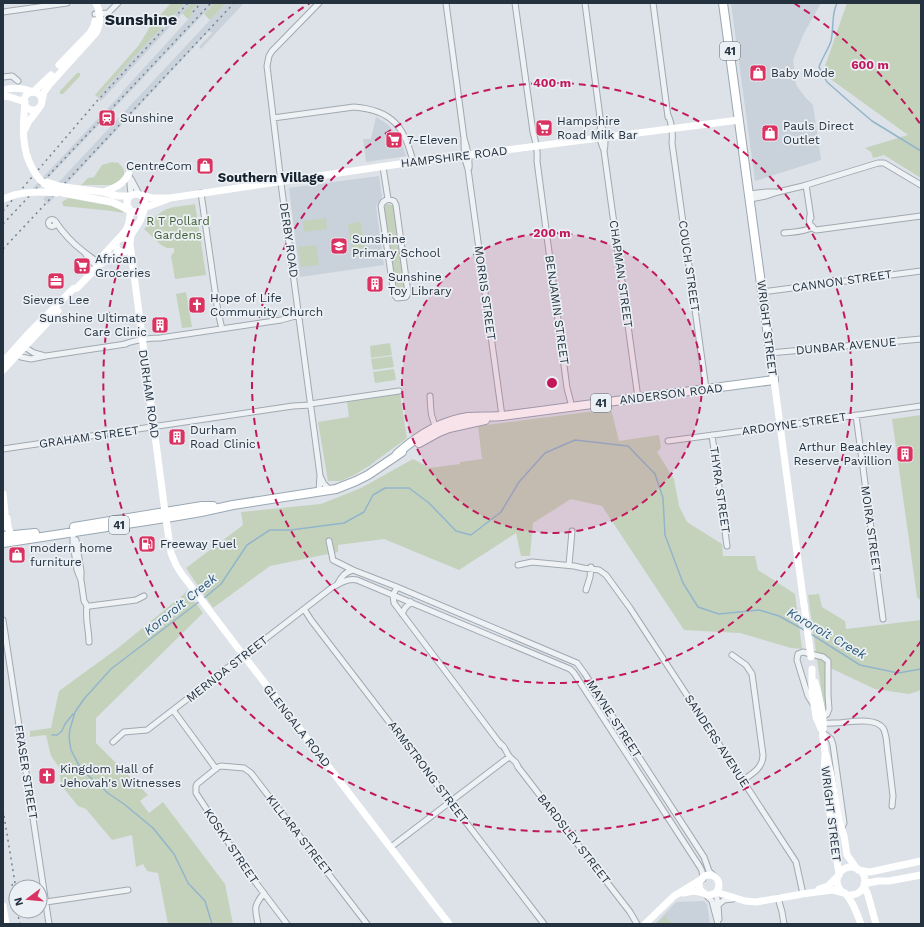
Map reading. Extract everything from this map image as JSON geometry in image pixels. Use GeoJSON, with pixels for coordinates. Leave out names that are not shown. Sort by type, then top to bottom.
{"type":"FeatureCollection","features":[{"type":"Feature","properties":{"kind":"main road","name":"WRIGHT STREET"},"geometry":{"type":"LineString","coordinates":[[723,3],[774,380]]}},
{"type":"Feature","properties":{"kind":"main road","name":"ANDERSON ROAD"},"geometry":{"type":"LineString","coordinates":[[3,543],[165,515],[201,512],[233,505],[341,488],[368,475],[437,429],[445,422],[466,418],[499,416],[774,380]]}},
{"type":"Feature","properties":{"kind":"main road","name":"ANDERSON ROAD"},"geometry":{"type":"LineString","coordinates":[[3,536],[73,530]]}},
{"type":"Feature","properties":{"kind":"street"},"geometry":{"type":"LineString","coordinates":[[3,12],[67,3]]}},
{"type":"Feature","properties":{"kind":"street"},"geometry":{"type":"LineString","coordinates":[[95,3],[99,25],[94,36],[33,92],[26,95],[24,100],[23,123],[24,145],[32,168],[39,179],[51,189],[72,195],[112,202],[134,213],[138,213],[144,209]]}},
{"type":"Feature","properties":{"kind":"street"},"geometry":{"type":"LineString","coordinates":[[97,14],[108,13],[118,3]]}},
{"type":"Feature","properties":{"kind":"street","name":"DERBY ROAD"},"geometry":{"type":"LineString","coordinates":[[319,3],[272,51],[267,60],[281,182],[320,476],[319,492]]}},
{"type":"Feature","properties":{"kind":"street","name":"MORRIS STREET"},"geometry":{"type":"LineString","coordinates":[[446,3],[464,138],[467,155],[470,162],[468,169],[499,416]]}},
{"type":"Feature","properties":{"kind":"street","name":"BENJAMIN STREET"},"geometry":{"type":"LineString","coordinates":[[515,3],[533,132],[532,140],[535,147],[534,154],[537,161],[570,407]]}},
{"type":"Feature","properties":{"kind":"street","name":"CHAPMAN STREET"},"geometry":{"type":"LineString","coordinates":[[584,3],[601,125],[601,145],[604,151],[638,398]]}},
{"type":"Feature","properties":{"kind":"street","name":"COUCH STREET"},"geometry":{"type":"LineString","coordinates":[[653,3],[668,122],[706,389]]}},
{"type":"Feature","properties":{"kind":"street"},"geometry":{"type":"LineString","coordinates":[[23,133],[41,103],[49,84],[69,58]]}},
{"type":"Feature","properties":{"kind":"street"},"geometry":{"type":"LineString","coordinates":[[3,77],[12,76],[18,81]]}},
{"type":"Feature","properties":{"kind":"street"},"geometry":{"type":"LineString","coordinates":[[3,90],[17,88],[25,89],[39,95],[41,98],[41,103],[37,108],[32,109],[28,108],[25,103],[3,96]]}},
{"type":"Feature","properties":{"kind":"street"},"geometry":{"type":"LineString","coordinates":[[273,118],[354,107],[372,109],[384,114],[396,124],[406,138],[413,162]]}},
{"type":"Feature","properties":{"kind":"street","name":"HAMPSHIRE ROAD"},"geometry":{"type":"LineString","coordinates":[[39,179],[56,186],[104,192],[118,196],[135,195],[152,198],[170,198],[413,162],[739,120]]}},
{"type":"Feature","properties":{"kind":"street"},"geometry":{"type":"LineString","coordinates":[[750,197],[767,192],[778,192],[878,163],[884,163],[921,185]]}},
{"type":"Feature","properties":{"kind":"street"},"geometry":{"type":"LineString","coordinates":[[383,167],[388,199]]}},
{"type":"Feature","properties":{"kind":"street"},"geometry":{"type":"LineString","coordinates":[[104,192],[121,184],[129,173]]}},
{"type":"Feature","properties":{"kind":"street"},"geometry":{"type":"LineString","coordinates":[[129,173],[130,186],[135,195]]}},
{"type":"Feature","properties":{"kind":"street"},"geometry":{"type":"LineString","coordinates":[[804,185],[813,227]]}},
{"type":"Feature","properties":{"kind":"street"},"geometry":{"type":"LineString","coordinates":[[3,199],[22,193],[32,192],[63,193]]}},
{"type":"Feature","properties":{"kind":"street"},"geometry":{"type":"LineString","coordinates":[[201,193],[220,330]]}},
{"type":"Feature","properties":{"kind":"street"},"geometry":{"type":"LineString","coordinates":[[3,370],[29,337],[76,292],[77,288],[98,265],[100,259],[124,233],[130,224],[130,210],[127,204],[128,200],[135,195],[144,197],[146,205],[139,223],[130,235],[128,250],[112,255],[104,263],[98,265]]}},
{"type":"Feature","properties":{"kind":"street","name":"HAMPSHIRE ROAD"},"geometry":{"type":"LineString","coordinates":[[144,209],[170,198]]}},
{"type":"Feature","properties":{"kind":"street"},"geometry":{"type":"LineString","coordinates":[[388,199],[394,201],[396,205],[408,293],[406,297],[397,298],[394,294],[381,206],[383,202],[388,199]]}},
{"type":"Feature","properties":{"kind":"street"},"geometry":{"type":"LineString","coordinates":[[784,233],[806,230],[813,227],[822,229],[921,216]]}},
{"type":"Feature","properties":{"kind":"street"},"geometry":{"type":"LineString","coordinates":[[64,234],[50,227],[55,226],[55,221],[64,234],[84,253],[92,257],[98,265]]}},
{"type":"Feature","properties":{"kind":"street"},"geometry":{"type":"LineString","coordinates":[[121,252],[115,246],[118,239],[122,237],[126,238],[130,243]]}},
{"type":"Feature","properties":{"kind":"street","name":"DURHAM ROAD"},"geometry":{"type":"LineString","coordinates":[[130,243],[165,515]]}},
{"type":"Feature","properties":{"kind":"street","name":"DURHAM ROAD"},"geometry":{"type":"LineString","coordinates":[[121,252],[127,259],[134,276]]}},
{"type":"Feature","properties":{"kind":"street","name":"CANNON STREET"},"geometry":{"type":"LineString","coordinates":[[762,292],[921,271]]}},
{"type":"Feature","properties":{"kind":"street"},"geometry":{"type":"LineString","coordinates":[[16,353],[26,359],[31,360],[46,356],[124,344],[133,341],[220,330],[281,320],[289,321],[299,317]]}},
{"type":"Feature","properties":{"kind":"street","name":"DUNBAR AVENUE"},"geometry":{"type":"LineString","coordinates":[[770,353],[921,339]]}},
{"type":"Feature","properties":{"kind":"street"},"geometry":{"type":"LineString","coordinates":[[23,345],[30,352],[46,356]]}},
{"type":"Feature","properties":{"kind":"street"},"geometry":{"type":"LineString","coordinates":[[3,362],[16,353]]}},
{"type":"Feature","properties":{"kind":"street","name":"WRIGHT STREET"},"geometry":{"type":"LineString","coordinates":[[774,380],[811,657],[814,706],[816,717],[833,744],[844,823],[841,829]]}},
{"type":"Feature","properties":{"kind":"street","name":"GRAHAM STREET"},"geometry":{"type":"LineString","coordinates":[[3,449],[399,391]]}},
{"type":"Feature","properties":{"kind":"street"},"geometry":{"type":"LineString","coordinates":[[430,396],[432,420],[437,429]]}},
{"type":"Feature","properties":{"kind":"street","name":"ARDOYNE STREET"},"geometry":{"type":"LineString","coordinates":[[668,440],[921,406]]}},
{"type":"Feature","properties":{"kind":"street","name":"MOIRA STREET"},"geometry":{"type":"LineString","coordinates":[[856,415],[883,619]]}},
{"type":"Feature","properties":{"kind":"street","name":"THYRA STREET"},"geometry":{"type":"LineString","coordinates":[[712,435],[727,546]]}},
{"type":"Feature","properties":{"kind":"street","name":"DERBY ROAD"},"geometry":{"type":"LineString","coordinates":[[320,476],[324,484],[330,490]]}},
{"type":"Feature","properties":{"kind":"street"},"geometry":{"type":"LineString","coordinates":[[3,494],[9,531],[13,535]]}},
{"type":"Feature","properties":{"kind":"street"},"geometry":{"type":"LineString","coordinates":[[3,526],[5,508]]}},
{"type":"Feature","properties":{"kind":"street","name":"GLENGALA ROAD"},"geometry":{"type":"LineString","coordinates":[[165,515],[172,553],[176,564],[188,584],[449,924]]}},
{"type":"Feature","properties":{"kind":"street"},"geometry":{"type":"LineString","coordinates":[[73,530],[73,543],[77,570],[81,580],[84,601],[88,606]]}},
{"type":"Feature","properties":{"kind":"street"},"geometry":{"type":"LineString","coordinates":[[572,531],[572,566]]}},
{"type":"Feature","properties":{"kind":"street","name":"MAYNE STREET"},"geometry":{"type":"LineString","coordinates":[[329,541],[333,560],[353,570],[577,663],[704,857],[709,870],[717,880]]}},
{"type":"Feature","properties":{"kind":"street","name":"SANDERS AVENUE"},"geometry":{"type":"LineString","coordinates":[[518,564],[532,562],[572,566],[582,565],[599,567],[608,572],[796,862],[804,893]]}},
{"type":"Feature","properties":{"kind":"street"},"geometry":{"type":"LineString","coordinates":[[586,590],[591,567]]}},
{"type":"Feature","properties":{"kind":"street"},"geometry":{"type":"LineString","coordinates":[[337,584],[340,578],[347,571],[353,570]]}},
{"type":"Feature","properties":{"kind":"street"},"geometry":{"type":"LineString","coordinates":[[366,584],[369,576]]}},
{"type":"Feature","properties":{"kind":"street","name":"MAYNE STREET"},"geometry":{"type":"LineString","coordinates":[[337,584],[352,579],[366,584],[570,669],[700,867],[702,879]]}},
{"type":"Feature","properties":{"kind":"street","name":"MERNDA STREET"},"geometry":{"type":"LineString","coordinates":[[113,742],[124,732],[147,730],[337,584]]}},
{"type":"Feature","properties":{"kind":"street"},"geometry":{"type":"LineString","coordinates":[[393,595],[397,587]]}},
{"type":"Feature","properties":{"kind":"street","name":"BARDSLEY STREET"},"geometry":{"type":"LineString","coordinates":[[393,595],[394,603],[506,750],[508,757],[515,760],[518,767],[630,912],[642,924]]}},
{"type":"Feature","properties":{"kind":"street"},"geometry":{"type":"LineString","coordinates":[[88,606],[136,600],[144,596]]}},
{"type":"Feature","properties":{"kind":"street"},"geometry":{"type":"LineString","coordinates":[[402,614],[411,602]]}},
{"type":"Feature","properties":{"kind":"street"},"geometry":{"type":"LineString","coordinates":[[88,606],[86,616],[89,642]]}},
{"type":"Feature","properties":{"kind":"street","name":"ARMSTRONG STREET"},"geometry":{"type":"LineString","coordinates":[[303,610],[544,924]]}},
{"type":"Feature","properties":{"kind":"street"},"geometry":{"type":"LineString","coordinates":[[460,624],[465,616]]}},
{"type":"Feature","properties":{"kind":"street","name":"FRASER STREET"},"geometry":{"type":"LineString","coordinates":[[3,620],[42,879]]}},
{"type":"Feature","properties":{"kind":"street","name":"WRIGHT STREET"},"geometry":{"type":"LineString","coordinates":[[814,706],[808,696],[797,659],[798,654],[802,652],[824,657],[828,662],[829,709],[827,714],[822,716]]}},
{"type":"Feature","properties":{"kind":"street"},"geometry":{"type":"LineString","coordinates":[[732,655],[746,665],[752,674],[764,755],[763,762],[759,769],[743,780]]}},
{"type":"Feature","properties":{"kind":"street","name":"WRIGHT STREET"},"geometry":{"type":"LineString","coordinates":[[812,669],[822,716],[825,752],[831,771],[847,856],[858,869]]}},
{"type":"Feature","properties":{"kind":"street"},"geometry":{"type":"LineString","coordinates":[[814,706],[822,716]]}},
{"type":"Feature","properties":{"kind":"street"},"geometry":{"type":"LineString","coordinates":[[173,710],[217,768]]}},
{"type":"Feature","properties":{"kind":"street"},"geometry":{"type":"LineString","coordinates":[[822,727],[835,723],[859,720],[875,723],[883,728],[886,737],[894,796],[892,806]]}},
{"type":"Feature","properties":{"kind":"street","name":"WRIGHT STREET"},"geometry":{"type":"LineString","coordinates":[[825,752],[824,772],[838,876]]}},
{"type":"Feature","properties":{"kind":"street"},"geometry":{"type":"LineString","coordinates":[[391,847],[508,757]]}},
{"type":"Feature","properties":{"kind":"street","name":"KILLARA STREET"},"geometry":{"type":"LineString","coordinates":[[217,768],[224,766],[244,768],[251,773],[367,924]]}},
{"type":"Feature","properties":{"kind":"street","name":"KOSKY STREET"},"geometry":{"type":"LineString","coordinates":[[217,768],[197,784],[196,792],[239,859],[287,924]]}},
{"type":"Feature","properties":{"kind":"street"},"geometry":{"type":"LineString","coordinates":[[716,892],[750,902],[756,902],[804,893],[828,886],[842,871],[847,868],[871,872],[921,862]]}},
{"type":"Feature","properties":{"kind":"street"},"geometry":{"type":"LineString","coordinates":[[858,869],[863,875],[864,885],[876,924]]}},
{"type":"Feature","properties":{"kind":"street"},"geometry":{"type":"LineString","coordinates":[[804,893],[833,890],[856,894],[864,885],[876,881],[889,881],[921,875]]}},
{"type":"Feature","properties":{"kind":"street"},"geometry":{"type":"LineString","coordinates":[[645,924],[676,894],[708,876],[712,876],[724,888],[740,899]]}},
{"type":"Feature","properties":{"kind":"street"},"geometry":{"type":"LineString","coordinates":[[838,876],[837,881],[840,890],[845,893],[853,903],[861,924]]}},
{"type":"Feature","properties":{"kind":"street"},"geometry":{"type":"LineString","coordinates":[[702,879],[700,882],[700,887],[704,894],[712,901],[718,924]]}},
{"type":"Feature","properties":{"kind":"street"},"geometry":{"type":"LineString","coordinates":[[676,894],[694,891],[711,895],[716,892],[719,887],[717,880]]}},
{"type":"Feature","properties":{"kind":"street"},"geometry":{"type":"LineString","coordinates":[[48,902],[128,890]]}},
{"type":"Feature","properties":{"kind":"street"},"geometry":{"type":"LineString","coordinates":[[716,892],[718,924]]}},
{"type":"Feature","properties":{"kind":"street"},"geometry":{"type":"LineString","coordinates":[[258,924],[256,905],[265,895]]}},
{"type":"Feature","properties":{"kind":"street"},"geometry":{"type":"LineString","coordinates":[[780,898],[784,924]]}},
{"type":"Feature","properties":{"kind":"street"},"geometry":{"type":"LineString","coordinates":[[718,905],[725,899],[740,899]]}},
{"type":"Feature","properties":{"kind":"street"},"geometry":{"type":"LineString","coordinates":[[3,906],[6,924]]}},
{"type":"Feature","properties":{"kind":"street","name":"BARDSLEY STREET"},"geometry":{"type":"LineString","coordinates":[[630,912],[637,924]]}},
{"type":"Feature","properties":{"kind":"shaded area"},"geometry":{"type":"Polygon","coordinates":[[[185,3],[192,3],[101,101],[97,97],[185,3]]]}},
{"type":"Feature","properties":{"kind":"shaded area"},"geometry":{"type":"Polygon","coordinates":[[[198,3],[214,3],[35,192],[33,188],[122,93],[193,14],[191,11],[198,3]]]}},
{"type":"Feature","properties":{"kind":"shaded area"},"geometry":{"type":"Polygon","coordinates":[[[226,3],[244,3],[201,49],[199,47],[212,33],[209,31],[48,204],[43,199],[226,3]]]}},
{"type":"Feature","properties":{"kind":"shaded area"},"geometry":{"type":"Polygon","coordinates":[[[731,3],[821,3],[803,35],[793,60],[796,85],[813,105],[821,160],[755,181],[731,3]]]}},
{"type":"Feature","properties":{"kind":"shaded area"},"geometry":{"type":"Polygon","coordinates":[[[376,117],[386,123],[396,133],[401,141],[406,156],[366,162],[363,139],[371,139],[376,117]]]}},
{"type":"Feature","properties":{"kind":"shaded area","name":"Sunshine Primary School"},"geometry":{"type":"Polygon","coordinates":[[[379,176],[382,197],[376,206],[384,265],[300,277],[289,188],[379,176]]]}},
{"type":"Feature","properties":{"kind":"shaded area"},"geometry":{"type":"Polygon","coordinates":[[[704,901],[707,904],[710,924],[655,924],[676,902],[704,901]]]}},
{"type":"Feature","properties":{"kind":"green space"},"geometry":{"type":"Polygon","coordinates":[[[171,3],[185,3],[97,97],[95,95],[139,45],[151,25],[171,3]]]}},
{"type":"Feature","properties":{"kind":"green space"},"geometry":{"type":"Polygon","coordinates":[[[192,3],[198,3],[191,11],[193,14],[188,19],[182,13],[192,3]]]}},
{"type":"Feature","properties":{"kind":"green space"},"geometry":{"type":"Polygon","coordinates":[[[214,3],[226,3],[210,20],[204,14],[214,3]]]}},
{"type":"Feature","properties":{"kind":"green space"},"geometry":{"type":"Polygon","coordinates":[[[847,3],[921,3],[921,178],[884,155],[873,158],[871,152],[865,148],[908,135],[829,78],[824,69],[847,3]]]}},
{"type":"Feature","properties":{"kind":"green space"},"geometry":{"type":"Polygon","coordinates":[[[77,73],[80,73],[80,76],[63,94],[60,94],[60,91],[77,73]]]}},
{"type":"Feature","properties":{"kind":"green space"},"geometry":{"type":"Polygon","coordinates":[[[117,162],[124,170],[124,177],[114,185],[81,185],[88,178],[94,177],[102,165],[117,162]]]}},
{"type":"Feature","properties":{"kind":"green space"},"geometry":{"type":"Polygon","coordinates":[[[68,198],[111,206],[122,210],[123,213],[63,206],[62,202],[68,198]]]}},
{"type":"Feature","properties":{"kind":"green space","name":"R T Pollard Gardens"},"geometry":{"type":"Polygon","coordinates":[[[195,204],[206,275],[175,279],[171,256],[174,252],[174,248],[167,248],[161,245],[144,229],[166,209],[195,204]]]}},
{"type":"Feature","properties":{"kind":"green space"},"geometry":{"type":"Polygon","coordinates":[[[386,204],[392,205],[394,208],[405,292],[404,295],[399,296],[396,294],[384,209],[386,204]]]}},
{"type":"Feature","properties":{"kind":"green space"},"geometry":{"type":"Polygon","coordinates":[[[326,218],[327,229],[304,232],[303,221],[326,218]]]}},
{"type":"Feature","properties":{"kind":"green space"},"geometry":{"type":"Polygon","coordinates":[[[361,222],[366,256],[353,258],[348,224],[361,222]]]}},
{"type":"Feature","properties":{"kind":"green space"},"geometry":{"type":"Polygon","coordinates":[[[316,245],[319,265],[301,267],[298,247],[316,245]]]}},
{"type":"Feature","properties":{"kind":"green space"},"geometry":{"type":"Polygon","coordinates":[[[186,292],[192,327],[182,328],[176,294],[186,292]]]}},
{"type":"Feature","properties":{"kind":"green space"},"geometry":{"type":"Polygon","coordinates":[[[390,343],[392,355],[371,358],[370,346],[390,343]]]}},
{"type":"Feature","properties":{"kind":"green space"},"geometry":{"type":"Polygon","coordinates":[[[392,356],[394,367],[373,370],[371,359],[392,356]]]}},
{"type":"Feature","properties":{"kind":"green space"},"geometry":{"type":"Polygon","coordinates":[[[394,369],[396,380],[375,383],[373,372],[394,369]]]}},
{"type":"Feature","properties":{"kind":"green space"},"geometry":{"type":"Polygon","coordinates":[[[400,394],[407,438],[369,466],[354,475],[341,481],[328,481],[318,422],[349,417],[347,402],[400,394]]]}},
{"type":"Feature","properties":{"kind":"green space"},"geometry":{"type":"Polygon","coordinates":[[[611,409],[619,441],[659,435],[661,448],[657,452],[674,479],[679,506],[687,522],[722,544],[723,556],[755,556],[758,570],[795,594],[802,649],[791,648],[740,633],[684,630],[602,506],[571,499],[533,523],[530,556],[521,556],[516,533],[459,570],[384,539],[338,545],[338,552],[270,566],[213,608],[186,568],[243,525],[241,512],[321,504],[361,488],[413,459],[430,468],[482,459],[478,426],[611,409]]]}},
{"type":"Feature","properties":{"kind":"green space"},"geometry":{"type":"Polygon","coordinates":[[[921,415],[921,601],[917,597],[892,419],[921,415]]]}},
{"type":"Feature","properties":{"kind":"green space"},"geometry":{"type":"Polygon","coordinates":[[[187,591],[203,613],[96,718],[96,743],[148,795],[140,801],[149,813],[163,802],[225,884],[233,924],[168,924],[158,873],[147,871],[143,864],[136,867],[132,835],[112,840],[86,809],[78,806],[61,785],[59,767],[51,756],[46,735],[30,737],[30,731],[51,728],[59,691],[118,648],[187,591]]]}},
{"type":"Feature","properties":{"kind":"green space"},"geometry":{"type":"Polygon","coordinates":[[[819,594],[822,607],[845,621],[846,629],[921,620],[921,690],[909,694],[875,689],[826,666],[826,710],[824,709],[808,595],[819,594]]]}},
{"type":"Feature","properties":{"kind":"green space"},"geometry":{"type":"Polygon","coordinates":[[[665,916],[673,924],[657,924],[665,916]]]}},
{"type":"Feature","properties":{"kind":"waterway","name":"Kororoit Creek"},"geometry":{"type":"LineString","coordinates":[[837,3],[834,12],[831,41],[819,67],[827,82],[872,121],[921,151]]}},
{"type":"Feature","properties":{"kind":"waterway","name":"Kororoit Creek"},"geometry":{"type":"LineString","coordinates":[[203,599],[221,584],[247,545],[270,530],[291,530],[344,523],[364,512],[373,495],[385,488],[409,488],[429,503],[456,531],[471,535],[501,512],[519,482],[545,453],[575,440],[628,446],[655,474],[663,498],[665,535],[683,583],[698,607],[719,614],[759,610],[779,616],[806,631]]}},
{"type":"Feature","properties":{"kind":"waterway","name":"Kororoit Creek"},"geometry":{"type":"LineString","coordinates":[[200,601],[111,669],[84,699],[75,712],[69,737],[71,750],[81,769],[109,794],[124,804],[153,828],[174,854],[188,883],[205,901],[212,924]]}},
{"type":"Feature","properties":{"kind":"waterway","name":"Kororoit Creek"},"geometry":{"type":"LineString","coordinates":[[811,634],[860,665],[898,673],[921,669]]}},
{"type":"Feature","properties":{"kind":"waterway"},"geometry":{"type":"LineString","coordinates":[[52,735],[57,735],[62,731],[65,724],[73,714]]}},
{"type":"Feature","properties":{"kind":"railway"},"geometry":{"type":"LineString","coordinates":[[3,211],[97,101],[188,3]]}},
{"type":"Feature","properties":{"kind":"railway"},"geometry":{"type":"LineString","coordinates":[[193,12],[201,3]]}},
{"type":"Feature","properties":{"kind":"railway"},"geometry":{"type":"LineString","coordinates":[[3,224],[211,3]]}},
{"type":"Feature","properties":{"kind":"railway"},"geometry":{"type":"LineString","coordinates":[[3,249],[234,3]]}},
{"type":"Feature","properties":{"kind":"railway"},"geometry":{"type":"LineString","coordinates":[[3,810],[14,879]]}},
{"type":"Feature","properties":{"kind":"railway"},"geometry":{"type":"LineString","coordinates":[[19,919],[20,924]]}},
{"type":"Feature","properties":{"kind":"place","name":"Baby Mode"},"geometry":{"type":"Point","coordinates":[758,73]}},
{"type":"Feature","properties":{"kind":"place","name":"Sunshine"},"geometry":{"type":"Point","coordinates":[107,118]}},
{"type":"Feature","properties":{"kind":"place","name":"Hampshire Road Milk Bar"},"geometry":{"type":"Point","coordinates":[544,128]}},
{"type":"Feature","properties":{"kind":"place","name":"Pauls Direct Outlet"},"geometry":{"type":"Point","coordinates":[770,133]}},
{"type":"Feature","properties":{"kind":"place","name":"7-Eleven"},"geometry":{"type":"Point","coordinates":[394,140]}},
{"type":"Feature","properties":{"kind":"place","name":"CentreCom"},"geometry":{"type":"Point","coordinates":[205,166]}},
{"type":"Feature","properties":{"kind":"place","name":"Sunshine Primary School"},"geometry":{"type":"Point","coordinates":[339,246]}},
{"type":"Feature","properties":{"kind":"place","name":"African Groceries"},"geometry":{"type":"Point","coordinates":[82,266]}},
{"type":"Feature","properties":{"kind":"place","name":"Sievers Lee"},"geometry":{"type":"Point","coordinates":[56,281]}},
{"type":"Feature","properties":{"kind":"place","name":"Sunshine Toy Library"},"geometry":{"type":"Point","coordinates":[375,284]}},
{"type":"Feature","properties":{"kind":"place","name":"Hope of Life Community Church"},"geometry":{"type":"Point","coordinates":[197,305]}},
{"type":"Feature","properties":{"kind":"place","name":"Sunshine Ultimate Care Clinic"},"geometry":{"type":"Point","coordinates":[160,325]}},
{"type":"Feature","properties":{"kind":"place","name":"Durham Road Clinic"},"geometry":{"type":"Point","coordinates":[177,437]}},
{"type":"Feature","properties":{"kind":"place","name":"Arthur Beachley Reserve Pavillion"},"geometry":{"type":"Point","coordinates":[905,454]}},
{"type":"Feature","properties":{"kind":"place","name":"Freeway Fuel"},"geometry":{"type":"Point","coordinates":[147,544]}},
{"type":"Feature","properties":{"kind":"place","name":"modern home furniture"},"geometry":{"type":"Point","coordinates":[17,555]}},
{"type":"Feature","properties":{"kind":"place","name":"Kingdom Hall of Jehovah's Witnesses"},"geometry":{"type":"Point","coordinates":[47,776]}},
{"type":"Feature","properties":{"kind":"district","name":"Sunshine"},"geometry":{"type":"Point","coordinates":[141,19]}},
{"type":"Feature","properties":{"kind":"district","name":"Southern Village"},"geometry":{"type":"Point","coordinates":[271,177]}}]}
